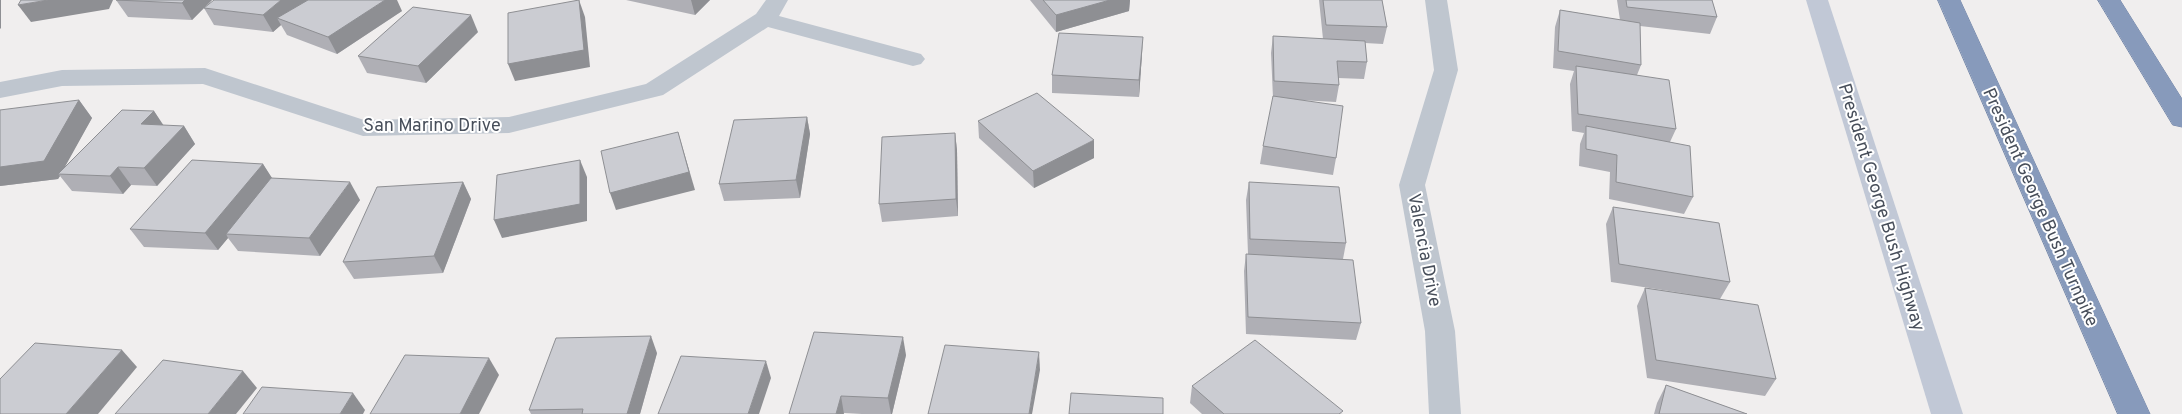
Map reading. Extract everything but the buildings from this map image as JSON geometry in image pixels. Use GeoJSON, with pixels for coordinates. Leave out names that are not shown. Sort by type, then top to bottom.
{"type":"FeatureCollection","features":[{"type":"Feature","properties":{"kind":"highway","name":"President George Bush Turnpike"},"geometry":{"type":"LineString","coordinates":[[1949,0],[2134,414]]}},
{"type":"Feature","properties":{"kind":"highway"},"geometry":{"type":"LineString","coordinates":[[2108,0],[2182,119]]}},
{"type":"Feature","properties":{"kind":"main road","name":"President George Bush Highway"},"geometry":{"type":"LineString","coordinates":[[1817,0],[1947,414]]}},
{"type":"Feature","properties":{"kind":"street","name":"Valencia Drive"},"geometry":{"type":"LineString","coordinates":[[1436,0],[1446,70],[1412,185],[1440,331],[1445,414]]}},
{"type":"Feature","properties":{"kind":"street"},"geometry":{"type":"LineString","coordinates":[[771,9],[913,59]]}},
{"type":"Feature","properties":{"kind":"street","name":"San Marino Drive"},"geometry":{"type":"LineString","coordinates":[[0,90],[62,78],[205,76],[363,128],[509,125],[654,90],[771,9]]}}]}
